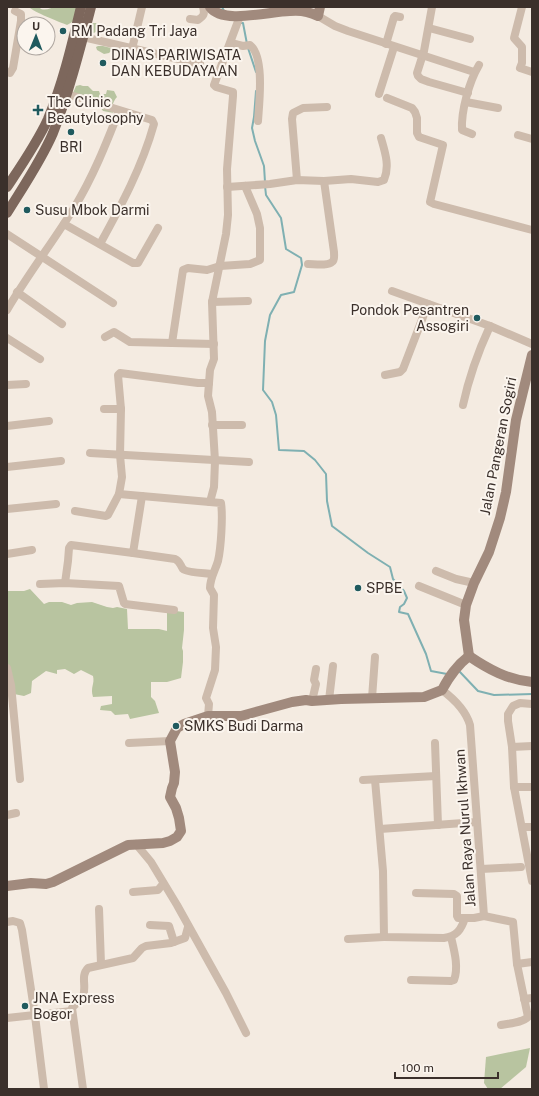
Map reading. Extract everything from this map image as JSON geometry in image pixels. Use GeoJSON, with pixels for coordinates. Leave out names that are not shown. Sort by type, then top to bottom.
{"type":"FeatureCollection","features":[{"type":"Feature","properties":{"kind":"main road"},"geometry":{"type":"LineString","coordinates":[[18,194],[17,189],[7,187],[47,120],[69,55],[81,7]]}},
{"type":"Feature","properties":{"kind":"main road"},"geometry":{"type":"LineString","coordinates":[[7,213],[36,166],[52,134],[67,94],[91,7]]}},
{"type":"Feature","properties":{"kind":"main road"},"geometry":{"type":"LineString","coordinates":[[19,169],[19,173],[22,177],[25,178],[30,176]]}},
{"type":"Feature","properties":{"kind":"street"},"geometry":{"type":"LineString","coordinates":[[132,49],[142,7]]}},
{"type":"Feature","properties":{"kind":"street"},"geometry":{"type":"LineString","coordinates":[[190,19],[198,20],[203,17],[203,7]]}},
{"type":"Feature","properties":{"kind":"street"},"geometry":{"type":"LineString","coordinates":[[210,7],[213,11],[234,17],[291,11],[313,14],[319,11],[335,26],[422,55],[477,69],[468,92],[461,129],[472,134]]}},
{"type":"Feature","properties":{"kind":"street"},"geometry":{"type":"LineString","coordinates":[[432,7],[424,51],[417,73],[421,79],[468,92]]}},
{"type":"Feature","properties":{"kind":"street"},"geometry":{"type":"LineString","coordinates":[[522,7],[514,38],[522,47],[522,63],[520,68],[532,72]]}},
{"type":"Feature","properties":{"kind":"street"},"geometry":{"type":"LineString","coordinates":[[7,72],[10,73],[13,68],[21,21],[21,14],[14,11]]}},
{"type":"Feature","properties":{"kind":"street"},"geometry":{"type":"LineString","coordinates":[[379,94],[390,45],[394,16],[400,17]]}},
{"type":"Feature","properties":{"kind":"street"},"geometry":{"type":"LineString","coordinates":[[210,502],[214,487],[215,461],[212,412],[208,396],[210,370],[214,359],[212,302],[220,266],[228,215],[228,149],[233,92],[214,85],[231,42],[235,28],[234,17]]}},
{"type":"Feature","properties":{"kind":"street"},"geometry":{"type":"LineString","coordinates":[[428,28],[470,39]]}},
{"type":"Feature","properties":{"kind":"street"},"geometry":{"type":"LineString","coordinates":[[83,37],[200,64]]}},
{"type":"Feature","properties":{"kind":"street"},"geometry":{"type":"LineString","coordinates":[[231,42],[253,47],[261,77],[258,121]]}},
{"type":"Feature","properties":{"kind":"street"},"geometry":{"type":"LineString","coordinates":[[67,94],[152,120],[154,124],[148,148],[139,169],[100,244]]}},
{"type":"Feature","properties":{"kind":"street"},"geometry":{"type":"LineString","coordinates":[[387,98],[412,108],[417,118],[417,133],[419,137],[443,145],[430,202],[532,230]]}},
{"type":"Feature","properties":{"kind":"street"},"geometry":{"type":"LineString","coordinates":[[466,102],[498,108]]}},
{"type":"Feature","properties":{"kind":"street"},"geometry":{"type":"LineString","coordinates":[[297,180],[292,119],[293,113],[303,108],[327,107]]}},
{"type":"Feature","properties":{"kind":"street"},"geometry":{"type":"LineString","coordinates":[[7,310],[17,292],[64,224],[94,173],[119,110]]}},
{"type":"Feature","properties":{"kind":"street"},"geometry":{"type":"LineString","coordinates":[[518,135],[532,139]]}},
{"type":"Feature","properties":{"kind":"street"},"geometry":{"type":"LineString","coordinates":[[227,187],[297,180],[324,181],[351,179],[378,182],[384,180],[387,163],[381,138]]}},
{"type":"Feature","properties":{"kind":"street"},"geometry":{"type":"LineString","coordinates":[[308,264],[331,263],[334,260],[324,181]]}},
{"type":"Feature","properties":{"kind":"street"},"geometry":{"type":"LineString","coordinates":[[172,342],[183,270],[191,268],[207,270],[220,266],[250,264],[260,260],[260,228],[257,214],[245,186]]}},
{"type":"Feature","properties":{"kind":"street"},"geometry":{"type":"LineString","coordinates":[[64,224],[133,263],[138,263],[158,228]]}},
{"type":"Feature","properties":{"kind":"street"},"geometry":{"type":"LineString","coordinates":[[7,234],[113,303]]}},
{"type":"Feature","properties":{"kind":"street"},"geometry":{"type":"LineString","coordinates":[[392,291],[490,326],[532,344]]}},
{"type":"Feature","properties":{"kind":"street"},"geometry":{"type":"LineString","coordinates":[[17,292],[62,324]]}},
{"type":"Feature","properties":{"kind":"street"},"geometry":{"type":"LineString","coordinates":[[212,302],[248,301]]}},
{"type":"Feature","properties":{"kind":"street"},"geometry":{"type":"LineString","coordinates":[[385,375],[400,372],[403,369],[428,304]]}},
{"type":"Feature","properties":{"kind":"street"},"geometry":{"type":"LineString","coordinates":[[463,405],[475,360],[490,326]]}},
{"type":"Feature","properties":{"kind":"street"},"geometry":{"type":"LineString","coordinates":[[105,338],[114,332],[130,342],[214,344]]}},
{"type":"Feature","properties":{"kind":"street"},"geometry":{"type":"LineString","coordinates":[[7,338],[40,359]]}},
{"type":"Feature","properties":{"kind":"street","name":"Jalan Pangeran Sogiri"},"geometry":{"type":"LineString","coordinates":[[469,656],[464,620],[466,605],[474,583],[489,552],[500,518],[506,492],[516,420],[532,355]]}},
{"type":"Feature","properties":{"kind":"street"},"geometry":{"type":"LineString","coordinates":[[75,511],[106,516],[108,515],[119,494],[122,477],[120,455],[121,409],[118,375],[120,373],[208,383]]}},
{"type":"Feature","properties":{"kind":"street"},"geometry":{"type":"LineString","coordinates":[[7,385],[26,384]]}},
{"type":"Feature","properties":{"kind":"street"},"geometry":{"type":"LineString","coordinates":[[104,409],[121,409]]}},
{"type":"Feature","properties":{"kind":"street"},"geometry":{"type":"LineString","coordinates":[[7,426],[49,421]]}},
{"type":"Feature","properties":{"kind":"street"},"geometry":{"type":"LineString","coordinates":[[212,425],[242,426]]}},
{"type":"Feature","properties":{"kind":"street"},"geometry":{"type":"LineString","coordinates":[[90,453],[249,462]]}},
{"type":"Feature","properties":{"kind":"street"},"geometry":{"type":"LineString","coordinates":[[7,467],[61,462]]}},
{"type":"Feature","properties":{"kind":"street"},"geometry":{"type":"LineString","coordinates":[[119,494],[220,503],[221,505],[218,558],[212,574],[210,588],[214,595],[213,628],[216,647],[215,670],[206,698],[209,704],[208,716]]}},
{"type":"Feature","properties":{"kind":"street"},"geometry":{"type":"LineString","coordinates":[[133,553],[142,496]]}},
{"type":"Feature","properties":{"kind":"street"},"geometry":{"type":"LineString","coordinates":[[7,509],[56,504]]}},
{"type":"Feature","properties":{"kind":"street"},"geometry":{"type":"LineString","coordinates":[[65,583],[69,548],[71,545],[175,559],[180,562],[182,568],[186,571],[212,574]]}},
{"type":"Feature","properties":{"kind":"street"},"geometry":{"type":"LineString","coordinates":[[7,554],[32,550]]}},
{"type":"Feature","properties":{"kind":"street"},"geometry":{"type":"LineString","coordinates":[[436,571],[456,579],[474,583]]}},
{"type":"Feature","properties":{"kind":"street"},"geometry":{"type":"LineString","coordinates":[[40,584],[65,583],[119,586],[125,604],[174,610]]}},
{"type":"Feature","properties":{"kind":"street"},"geometry":{"type":"LineString","coordinates":[[419,586],[466,605]]}},
{"type":"Feature","properties":{"kind":"street"},"geometry":{"type":"LineString","coordinates":[[7,886],[31,883],[46,884],[53,882],[128,845],[163,843],[177,837],[181,831],[180,818],[170,797],[175,772],[170,741],[177,728],[192,721],[208,716],[241,716],[292,702],[306,700],[312,702],[372,698],[424,697],[445,684],[462,662],[469,656],[497,673],[515,680],[532,682]]}},
{"type":"Feature","properties":{"kind":"street"},"geometry":{"type":"LineString","coordinates":[[372,698],[375,657]]}},
{"type":"Feature","properties":{"kind":"street"},"geometry":{"type":"LineString","coordinates":[[329,700],[333,666]]}},
{"type":"Feature","properties":{"kind":"street"},"geometry":{"type":"LineString","coordinates":[[7,668],[20,779]]}},
{"type":"Feature","properties":{"kind":"street"},"geometry":{"type":"LineString","coordinates":[[312,702],[316,684],[314,680],[316,669]]}},
{"type":"Feature","properties":{"kind":"street","name":"Jalan Raya Nurul Ikhwan"},"geometry":{"type":"LineString","coordinates":[[445,684],[467,716],[470,725],[484,916],[513,922],[517,964],[528,999],[526,1019],[501,1025]]}},
{"type":"Feature","properties":{"kind":"street"},"geometry":{"type":"LineString","coordinates":[[532,704],[520,703],[513,706],[510,709],[508,721],[512,747],[514,787],[532,881]]}},
{"type":"Feature","properties":{"kind":"street"},"geometry":{"type":"LineString","coordinates":[[129,743],[170,741]]}},
{"type":"Feature","properties":{"kind":"street"},"geometry":{"type":"LineString","coordinates":[[435,743],[438,825]]}},
{"type":"Feature","properties":{"kind":"street"},"geometry":{"type":"LineString","coordinates":[[512,747],[532,746]]}},
{"type":"Feature","properties":{"kind":"street"},"geometry":{"type":"LineString","coordinates":[[364,780],[436,776]]}},
{"type":"Feature","properties":{"kind":"street"},"geometry":{"type":"LineString","coordinates":[[375,780],[383,871],[384,938]]}},
{"type":"Feature","properties":{"kind":"street"},"geometry":{"type":"LineString","coordinates":[[514,787],[532,787]]}},
{"type":"Feature","properties":{"kind":"street"},"geometry":{"type":"LineString","coordinates":[[7,814],[16,813]]}},
{"type":"Feature","properties":{"kind":"street"},"geometry":{"type":"LineString","coordinates":[[380,829],[477,822]]}},
{"type":"Feature","properties":{"kind":"street"},"geometry":{"type":"LineString","coordinates":[[522,827],[532,827]]}},
{"type":"Feature","properties":{"kind":"street"},"geometry":{"type":"LineString","coordinates":[[136,844],[151,862],[226,993],[246,1033]]}},
{"type":"Feature","properties":{"kind":"street"},"geometry":{"type":"LineString","coordinates":[[481,869],[521,867]]}},
{"type":"Feature","properties":{"kind":"street"},"geometry":{"type":"LineString","coordinates":[[133,892],[158,890],[163,884]]}},
{"type":"Feature","properties":{"kind":"street"},"geometry":{"type":"LineString","coordinates":[[416,893],[454,894],[457,896],[458,918],[474,918],[484,916]]}},
{"type":"Feature","properties":{"kind":"street"},"geometry":{"type":"LineString","coordinates":[[99,909],[101,964]]}},
{"type":"Feature","properties":{"kind":"street"},"geometry":{"type":"LineString","coordinates":[[348,939],[451,937],[462,928],[465,918]]}},
{"type":"Feature","properties":{"kind":"street"},"geometry":{"type":"LineString","coordinates":[[7,922],[20,922],[22,930],[44,1089]]}},
{"type":"Feature","properties":{"kind":"street"},"geometry":{"type":"LineString","coordinates":[[150,926],[169,926],[174,942]]}},
{"type":"Feature","properties":{"kind":"street"},"geometry":{"type":"LineString","coordinates":[[83,1089],[72,1011],[73,1006],[84,996],[83,978],[85,971],[88,968],[101,964],[132,958],[146,946],[174,942],[186,938],[188,927]]}},
{"type":"Feature","properties":{"kind":"street"},"geometry":{"type":"LineString","coordinates":[[411,980],[454,980],[455,961],[451,937]]}},
{"type":"Feature","properties":{"kind":"street"},"geometry":{"type":"LineString","coordinates":[[517,964],[532,962]]}},
{"type":"Feature","properties":{"kind":"street"},"geometry":{"type":"LineString","coordinates":[[7,1018],[72,1011]]}},
{"type":"Feature","properties":{"kind":"green space"},"geometry":{"type":"Polygon","coordinates":[[[29,7],[39,7],[45,10],[55,7],[77,7],[74,21],[67,25],[56,20],[56,16],[46,16],[29,7]]]}},
{"type":"Feature","properties":{"kind":"green space"},"geometry":{"type":"Polygon","coordinates":[[[92,23],[100,23],[101,25],[94,33],[89,32],[92,23]]]}},
{"type":"Feature","properties":{"kind":"green space"},"geometry":{"type":"Polygon","coordinates":[[[96,47],[111,48],[111,51],[104,54],[97,50],[96,47]]]}},
{"type":"Feature","properties":{"kind":"green space"},"geometry":{"type":"Polygon","coordinates":[[[76,86],[88,86],[93,91],[99,91],[100,94],[106,94],[107,90],[114,91],[117,97],[110,110],[114,113],[103,111],[101,108],[73,93],[76,86]]]}},
{"type":"Feature","properties":{"kind":"green space"},"geometry":{"type":"Polygon","coordinates":[[[67,113],[71,115],[72,120],[61,123],[67,113]]]}},
{"type":"Feature","properties":{"kind":"green space"},"geometry":{"type":"Polygon","coordinates":[[[30,589],[44,604],[49,602],[62,602],[71,605],[92,602],[107,607],[127,609],[128,629],[159,629],[167,631],[167,610],[184,612],[182,648],[183,662],[181,678],[167,682],[151,682],[151,697],[155,701],[159,713],[130,719],[128,714],[115,715],[111,711],[100,710],[101,706],[112,704],[112,696],[93,697],[93,676],[81,670],[74,674],[65,669],[57,670],[57,674],[46,671],[32,681],[31,693],[24,696],[14,694],[8,667],[7,591],[24,591],[30,589]]]}},
{"type":"Feature","properties":{"kind":"green space"},"geometry":{"type":"Polygon","coordinates":[[[530,1048],[526,1067],[500,1089],[488,1089],[484,1083],[486,1057],[530,1048]]]}},
{"type":"Feature","properties":{"kind":"waterway"},"geometry":{"type":"LineString","coordinates":[[222,7],[224,11]]}},
{"type":"Feature","properties":{"kind":"waterway"},"geometry":{"type":"LineString","coordinates":[[241,23],[243,23],[247,44]]}},
{"type":"Feature","properties":{"kind":"waterway"},"geometry":{"type":"LineString","coordinates":[[248,48],[256,72]]}},
{"type":"Feature","properties":{"kind":"waterway"},"geometry":{"type":"LineString","coordinates":[[256,91],[252,128],[264,166],[265,182]]}},
{"type":"Feature","properties":{"kind":"waterway"},"geometry":{"type":"LineString","coordinates":[[265,186],[266,195],[281,218],[286,249],[301,258],[302,265],[294,292],[281,295],[270,315],[265,341],[263,390],[272,402],[276,415],[279,450],[304,451],[315,460],[326,474],[327,501],[332,526],[368,553],[390,567],[393,579],[404,591],[407,598],[404,604],[400,607],[399,612],[408,614],[426,654],[431,671],[447,674]]}},
{"type":"Feature","properties":{"kind":"waterway"},"geometry":{"type":"LineString","coordinates":[[459,671],[478,691],[494,695],[532,694]]}},
{"type":"Feature","properties":{"kind":"place","name":"RM Padang Tri Jaya"},"geometry":{"type":"Point","coordinates":[63,31]}},
{"type":"Feature","properties":{"kind":"place","name":"DINAS PARIWISATA DAN KEBUDAYAAN"},"geometry":{"type":"Point","coordinates":[103,63]}},
{"type":"Feature","properties":{"kind":"place","name":"The Clinic Beautylosophy"},"geometry":{"type":"Point","coordinates":[38,110]}},
{"type":"Feature","properties":{"kind":"place","name":"BRI"},"geometry":{"type":"Point","coordinates":[71,132]}},
{"type":"Feature","properties":{"kind":"place","name":"Susu Mbok Darmi"},"geometry":{"type":"Point","coordinates":[27,210]}},
{"type":"Feature","properties":{"kind":"place","name":"Pondok Pesantren Assogiri"},"geometry":{"type":"Point","coordinates":[477,318]}},
{"type":"Feature","properties":{"kind":"place","name":"SPBE"},"geometry":{"type":"Point","coordinates":[358,588]}},
{"type":"Feature","properties":{"kind":"place","name":"SMKS Budi Darma"},"geometry":{"type":"Point","coordinates":[176,726]}},
{"type":"Feature","properties":{"kind":"place","name":"JNA Express Bogor"},"geometry":{"type":"Point","coordinates":[25,1006]}}]}
